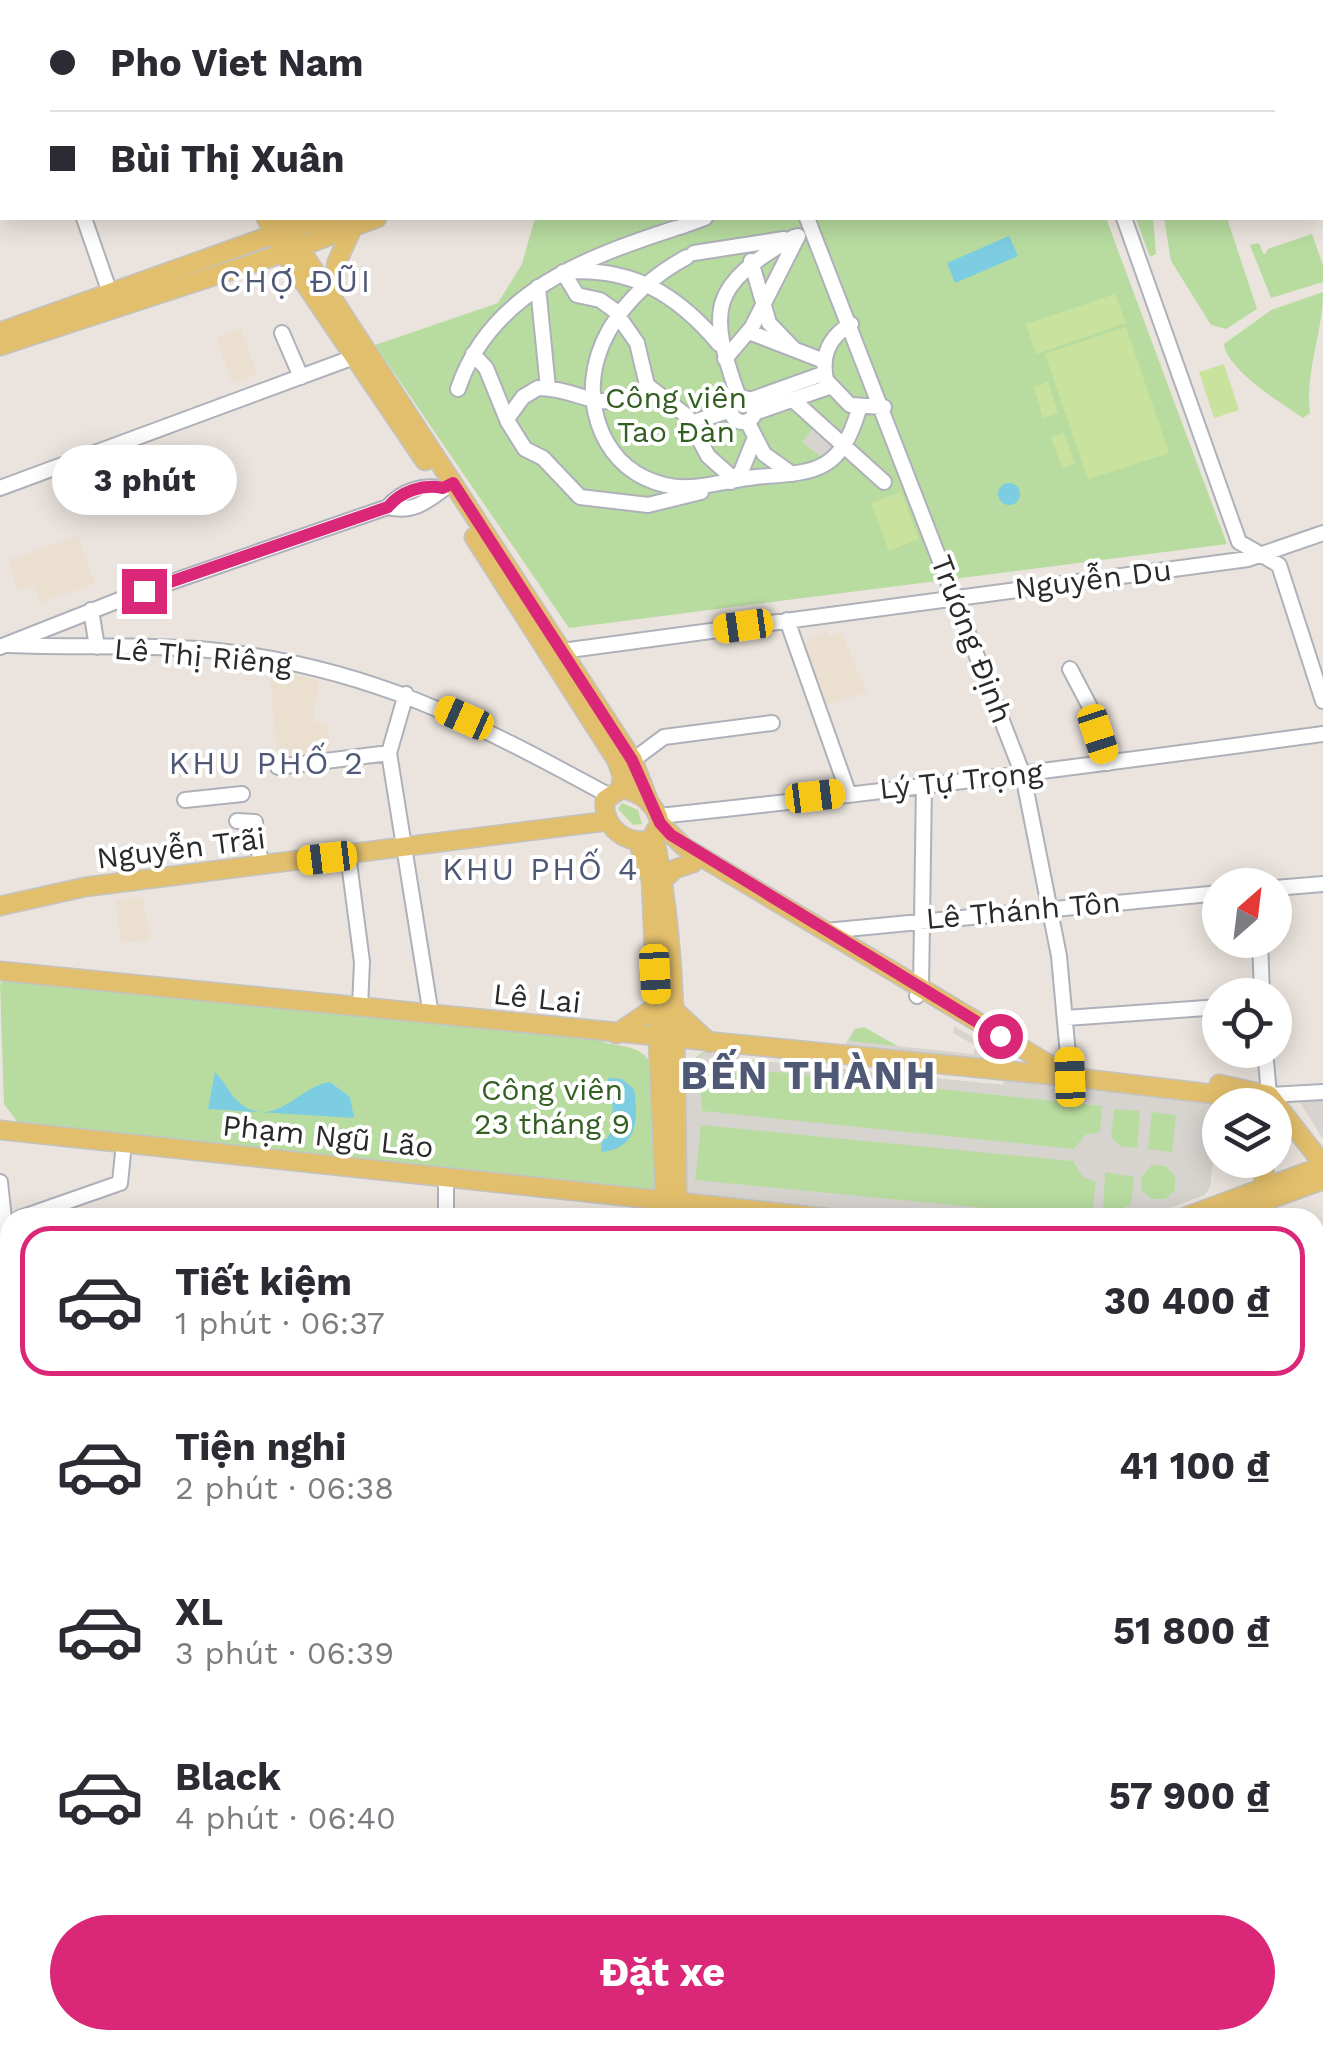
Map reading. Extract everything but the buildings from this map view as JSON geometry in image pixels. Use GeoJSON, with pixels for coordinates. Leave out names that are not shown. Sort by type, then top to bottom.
{"type":"FeatureCollection","features":[{"type":"Feature","properties":{"kind":"main road"},"geometry":{"type":"LineString","coordinates":[[0,346],[277,225],[318,220]]}},
{"type":"Feature","properties":{"kind":"main road"},"geometry":{"type":"LineString","coordinates":[[0,332],[292,250],[370,220]]}},
{"type":"Feature","properties":{"kind":"main road"},"geometry":{"type":"LineString","coordinates":[[277,225],[292,250],[330,295],[616,761],[614,792],[604,807],[608,821],[625,837],[653,826]]}},
{"type":"Feature","properties":{"kind":"main road"},"geometry":{"type":"LineString","coordinates":[[330,295],[337,262],[354,225]]}},
{"type":"Feature","properties":{"kind":"main road"},"geometry":{"type":"LineString","coordinates":[[292,250],[296,271],[562,651],[632,760],[653,826],[663,880],[664,1007]]}},
{"type":"Feature","properties":{"kind":"main road"},"geometry":{"type":"LineString","coordinates":[[250,260],[296,271]]}},
{"type":"Feature","properties":{"kind":"main road"},"geometry":{"type":"LineString","coordinates":[[614,792],[636,793],[653,826],[694,863],[1070,1077]]}},
{"type":"Feature","properties":{"kind":"main road","name":"Nguyễn Trãi"},"geometry":{"type":"LineString","coordinates":[[0,906],[85,887],[608,821]]}},
{"type":"Feature","properties":{"kind":"main road"},"geometry":{"type":"LineString","coordinates":[[653,826],[826,931],[1050,1076]]}},
{"type":"Feature","properties":{"kind":"main road"},"geometry":{"type":"LineString","coordinates":[[653,826],[650,880],[664,1007],[672,1208]]}},
{"type":"Feature","properties":{"kind":"main road"},"geometry":{"type":"LineString","coordinates":[[663,880],[675,869],[694,863]]}},
{"type":"Feature","properties":{"kind":"main road","name":"Lê Lai"},"geometry":{"type":"LineString","coordinates":[[0,971],[1202,1093]]}},
{"type":"Feature","properties":{"kind":"main road"},"geometry":{"type":"LineString","coordinates":[[616,1034],[664,1007]]}},
{"type":"Feature","properties":{"kind":"main road"},"geometry":{"type":"LineString","coordinates":[[664,1007],[711,1043],[668,1076]]}},
{"type":"Feature","properties":{"kind":"main road"},"geometry":{"type":"LineString","coordinates":[[616,1034],[644,1050],[668,1076]]}},
{"type":"Feature","properties":{"kind":"main road","name":"Phạm Ngũ Lão"},"geometry":{"type":"LineString","coordinates":[[0,1130],[446,1176],[665,1208]]}},
{"type":"Feature","properties":{"kind":"main road"},"geometry":{"type":"LineString","coordinates":[[1292,1139],[1320,1176]]}},
{"type":"Feature","properties":{"kind":"main road"},"geometry":{"type":"LineString","coordinates":[[1292,1141],[1320,1176]]}},
{"type":"Feature","properties":{"kind":"main road"},"geometry":{"type":"LineString","coordinates":[[1215,1208],[1320,1176]]}},
{"type":"Feature","properties":{"kind":"main road"},"geometry":{"type":"LineString","coordinates":[[1261,1194],[1263,1178]]}},
{"type":"Feature","properties":{"kind":"main road"},"geometry":{"type":"LineString","coordinates":[[1237,1208],[1261,1194]]}},
{"type":"Feature","properties":{"kind":"street"},"geometry":{"type":"LineString","coordinates":[[85,220],[112,300]]}},
{"type":"Feature","properties":{"kind":"street"},"geometry":{"type":"LineString","coordinates":[[458,389],[473,354],[504,314],[538,287],[563,272],[699,220]]}},
{"type":"Feature","properties":{"kind":"street"},"geometry":{"type":"LineString","coordinates":[[1125,220],[1239,542],[1278,565],[1323,701]]}},
{"type":"Feature","properties":{"kind":"street"},"geometry":{"type":"LineString","coordinates":[[719,344],[726,292],[751,261],[810,225]]}},
{"type":"Feature","properties":{"kind":"street","name":"Trương Định"},"geometry":{"type":"LineString","coordinates":[[810,225],[884,407],[1023,775],[1050,908],[1070,1077]]}},
{"type":"Feature","properties":{"kind":"street"},"geometry":{"type":"LineString","coordinates":[[796,237],[690,255],[646,284],[618,315],[598,358],[594,402],[610,448],[644,478],[680,487],[797,477],[822,466],[843,446],[859,408]]}},
{"type":"Feature","properties":{"kind":"street"},"geometry":{"type":"LineString","coordinates":[[725,360],[749,332],[796,237]]}},
{"type":"Feature","properties":{"kind":"street"},"geometry":{"type":"LineString","coordinates":[[751,261],[772,328],[826,374],[843,402],[859,408],[884,407]]}},
{"type":"Feature","properties":{"kind":"street"},"geometry":{"type":"LineString","coordinates":[[563,272],[613,273],[678,300],[719,344],[754,440],[771,460],[797,477]]}},
{"type":"Feature","properties":{"kind":"street"},"geometry":{"type":"LineString","coordinates":[[563,272],[577,294],[605,302],[618,315],[636,343],[647,384],[693,427],[708,456],[735,480]]}},
{"type":"Feature","properties":{"kind":"street"},"geometry":{"type":"LineString","coordinates":[[538,287],[548,388]]}},
{"type":"Feature","properties":{"kind":"street"},"geometry":{"type":"LineString","coordinates":[[742,410],[792,400],[826,374],[833,338],[851,324]]}},
{"type":"Feature","properties":{"kind":"street"},"geometry":{"type":"LineString","coordinates":[[749,332],[794,350]]}},
{"type":"Feature","properties":{"kind":"street"},"geometry":{"type":"LineString","coordinates":[[282,333],[300,377]]}},
{"type":"Feature","properties":{"kind":"street"},"geometry":{"type":"LineString","coordinates":[[473,354],[486,368],[507,419],[525,449],[542,458],[574,492],[589,500],[662,504],[735,480],[754,440]]}},
{"type":"Feature","properties":{"kind":"street"},"geometry":{"type":"LineString","coordinates":[[0,488],[354,356]]}},
{"type":"Feature","properties":{"kind":"street"},"geometry":{"type":"LineString","coordinates":[[693,427],[826,374]]}},
{"type":"Feature","properties":{"kind":"street"},"geometry":{"type":"LineString","coordinates":[[507,419],[527,393],[548,388],[594,402],[625,398],[647,384]]}},
{"type":"Feature","properties":{"kind":"street"},"geometry":{"type":"LineString","coordinates":[[792,400],[884,482]]}},
{"type":"Feature","properties":{"kind":"street"},"geometry":{"type":"LineString","coordinates":[[5,646],[91,610],[388,507],[402,511],[435,499],[448,486]]}},
{"type":"Feature","properties":{"kind":"street","name":"Nguyễn Du"},"geometry":{"type":"LineString","coordinates":[[562,651],[1263,554],[1323,532]]}},
{"type":"Feature","properties":{"kind":"street"},"geometry":{"type":"LineString","coordinates":[[91,610],[96,647]]}},
{"type":"Feature","properties":{"kind":"street"},"geometry":{"type":"LineString","coordinates":[[787,620],[848,792]]}},
{"type":"Feature","properties":{"kind":"street","name":"Lê Thị Riêng"},"geometry":{"type":"LineString","coordinates":[[5,646],[174,648],[266,658],[406,694],[496,733],[614,792]]}},
{"type":"Feature","properties":{"kind":"street"},"geometry":{"type":"LineString","coordinates":[[1070,669],[1089,705],[1108,763]]}},
{"type":"Feature","properties":{"kind":"street"},"geometry":{"type":"LineString","coordinates":[[406,694],[390,754],[431,1014]]}},
{"type":"Feature","properties":{"kind":"street"},"geometry":{"type":"LineString","coordinates":[[632,760],[664,737],[772,722]]}},
{"type":"Feature","properties":{"kind":"street","name":"Lý Tự Trọng"},"geometry":{"type":"LineString","coordinates":[[653,826],[848,792],[1023,775],[1323,734]]}},
{"type":"Feature","properties":{"kind":"street"},"geometry":{"type":"LineString","coordinates":[[278,767],[390,754]]}},
{"type":"Feature","properties":{"kind":"street"},"geometry":{"type":"LineString","coordinates":[[919,993],[924,783]]}},
{"type":"Feature","properties":{"kind":"street"},"geometry":{"type":"LineString","coordinates":[[185,800],[242,794]]}},
{"type":"Feature","properties":{"kind":"street"},"geometry":{"type":"LineString","coordinates":[[237,821],[255,822],[261,866]]}},
{"type":"Feature","properties":{"kind":"street"},"geometry":{"type":"LineString","coordinates":[[348,855],[359,936],[360,1008]]}},
{"type":"Feature","properties":{"kind":"street"},"geometry":{"type":"LineString","coordinates":[[1292,887],[1323,884]]}},
{"type":"Feature","properties":{"kind":"street","name":"Lê Thánh Tôn"},"geometry":{"type":"LineString","coordinates":[[826,931],[1202,894]]}},
{"type":"Feature","properties":{"kind":"street"},"geometry":{"type":"LineString","coordinates":[[1066,1018],[1202,1009]]}},
{"type":"Feature","properties":{"kind":"street"},"geometry":{"type":"LineString","coordinates":[[1292,1096],[1323,1092]]}},
{"type":"Feature","properties":{"kind":"street"},"geometry":{"type":"LineString","coordinates":[[49,1208],[120,1183],[124,1142]]}},
{"type":"Feature","properties":{"kind":"street"},"geometry":{"type":"LineString","coordinates":[[446,1176],[446,1208]]}},
{"type":"Feature","properties":{"kind":"street"},"geometry":{"type":"LineString","coordinates":[[0,1182],[3,1208]]}},
{"type":"Feature","properties":{"kind":"shaded area"},"geometry":{"type":"Polygon","coordinates":[[[241,328],[257,375],[232,383],[216,338],[241,328]]]}},
{"type":"Feature","properties":{"kind":"shaded area"},"geometry":{"type":"Polygon","coordinates":[[[813,428],[834,444],[823,458],[802,442],[813,428]]]}},
{"type":"Feature","properties":{"kind":"shaded area"},"geometry":{"type":"Polygon","coordinates":[[[78,536],[95,584],[40,603],[34,584],[17,590],[8,560],[78,536]]]}},
{"type":"Feature","properties":{"kind":"shaded area"},"geometry":{"type":"Polygon","coordinates":[[[827,631],[829,636],[841,632],[867,692],[821,708],[798,646],[827,631]]]}},
{"type":"Feature","properties":{"kind":"shaded area"},"geometry":{"type":"Polygon","coordinates":[[[269,669],[319,680],[313,722],[327,724],[332,759],[278,761],[269,669]]]}},
{"type":"Feature","properties":{"kind":"shaded area"},"geometry":{"type":"Polygon","coordinates":[[[143,897],[150,940],[121,943],[116,901],[143,897]]]}},
{"type":"Feature","properties":{"kind":"shaded area"},"geometry":{"type":"Polygon","coordinates":[[[954,1026],[990,1047],[989,1059],[849,1047],[846,1043],[854,1029],[849,1041],[973,1054],[976,1046],[953,1033],[954,1026]]]}},
{"type":"Feature","properties":{"kind":"shaded area"},"geometry":{"type":"Polygon","coordinates":[[[710,1049],[740,1051],[740,1059],[1003,1085],[1005,1078],[1202,1100],[1202,1178],[1211,1178],[1210,1187],[1204,1195],[1171,1208],[1124,1208],[1131,1204],[1134,1177],[1105,1172],[1103,1208],[1093,1208],[1096,1182],[1083,1177],[1073,1161],[701,1125],[695,1180],[985,1208],[822,1208],[688,1195],[684,1067],[710,1049]],[[708,1065],[699,1074],[702,1111],[1074,1149],[1085,1135],[1100,1132],[1102,1106],[708,1065]],[[1114,1109],[1111,1137],[1120,1146],[1137,1148],[1140,1111],[1114,1109]],[[1152,1112],[1148,1149],[1172,1152],[1176,1115],[1152,1112]],[[1152,1165],[1141,1177],[1142,1191],[1152,1199],[1165,1199],[1175,1190],[1175,1176],[1166,1166],[1152,1165]]]}},
{"type":"Feature","properties":{"kind":"shaded area"},"geometry":{"type":"Polygon","coordinates":[[[1323,1095],[1323,1139],[1299,1101],[1323,1095]]]}},
{"type":"Feature","properties":{"kind":"green space","name":"Công viên Tao Đàn"},"geometry":{"type":"Polygon","coordinates":[[[534,220],[1107,220],[1227,544],[569,628],[375,345],[498,303],[522,264],[534,220]]]}},
{"type":"Feature","properties":{"kind":"green space"},"geometry":{"type":"Polygon","coordinates":[[[1137,220],[1153,220],[1156,254],[1150,257],[1137,220]]]}},
{"type":"Feature","properties":{"kind":"green space"},"geometry":{"type":"Polygon","coordinates":[[[1164,220],[1228,220],[1257,309],[1226,329],[1211,325],[1171,261],[1164,220]]]}},
{"type":"Feature","properties":{"kind":"green space"},"geometry":{"type":"Polygon","coordinates":[[[1312,234],[1323,265],[1323,282],[1271,298],[1250,245],[1259,243],[1264,255],[1268,249],[1312,234]]]}},
{"type":"Feature","properties":{"kind":"green space"},"geometry":{"type":"Polygon","coordinates":[[[1323,292],[1310,382],[1310,413],[1303,418],[1244,375],[1224,344],[1271,310],[1323,292]]]}},
{"type":"Feature","properties":{"kind":"green space"},"geometry":{"type":"Polygon","coordinates":[[[1115,294],[1126,323],[1036,354],[1026,324],[1115,294]]]}},
{"type":"Feature","properties":{"kind":"green space"},"geometry":{"type":"Polygon","coordinates":[[[1126,327],[1169,453],[1088,479],[1045,354],[1126,327]]]}},
{"type":"Feature","properties":{"kind":"green space"},"geometry":{"type":"Polygon","coordinates":[[[1224,364],[1239,410],[1214,418],[1199,372],[1224,364]]]}},
{"type":"Feature","properties":{"kind":"green space"},"geometry":{"type":"Polygon","coordinates":[[[1048,382],[1058,413],[1043,418],[1034,387],[1048,382]]]}},
{"type":"Feature","properties":{"kind":"green space"},"geometry":{"type":"Polygon","coordinates":[[[1064,433],[1075,464],[1062,468],[1051,437],[1064,433]]]}},
{"type":"Feature","properties":{"kind":"green space"},"geometry":{"type":"Polygon","coordinates":[[[901,492],[919,539],[889,551],[871,503],[901,492]]]}},
{"type":"Feature","properties":{"kind":"green space"},"geometry":{"type":"Polygon","coordinates":[[[622,803],[638,810],[642,824],[633,825],[618,809],[622,803]]]}},
{"type":"Feature","properties":{"kind":"green space","name":"Công viên 23 tháng 9"},"geometry":{"type":"Polygon","coordinates":[[[4,980],[593,1037],[631,1048],[651,1063],[659,1191],[19,1124],[4,1104],[0,984],[4,980]]]}},
{"type":"Feature","properties":{"kind":"green space"},"geometry":{"type":"Polygon","coordinates":[[[864,1027],[901,1048],[848,1041],[855,1029],[864,1027]]]}},
{"type":"Feature","properties":{"kind":"green space","name":"Công viên 23 tháng 9"},"geometry":{"type":"Polygon","coordinates":[[[740,1051],[740,1059],[1003,1085],[1005,1078],[1202,1103],[1202,1178],[1211,1178],[1210,1187],[1204,1195],[1163,1208],[822,1208],[688,1195],[686,1065],[703,1052],[740,1051]]]}},
{"type":"Feature","properties":{"kind":"water"},"geometry":{"type":"Polygon","coordinates":[[[1009,236],[1018,256],[955,283],[947,263],[1009,236]]]}},
{"type":"Feature","properties":{"kind":"water"},"geometry":{"type":"Polygon","coordinates":[[[1009,483],[1017,486],[1017,502],[1009,505],[1001,502],[998,494],[1001,486],[1009,483]]]}},
{"type":"Feature","properties":{"kind":"water"},"geometry":{"type":"Polygon","coordinates":[[[215,1072],[241,1104],[265,1112],[330,1082],[350,1097],[354,1118],[208,1109],[215,1072]]]}},
{"type":"Feature","properties":{"kind":"water"},"geometry":{"type":"Polygon","coordinates":[[[608,1078],[622,1079],[634,1089],[636,1112],[629,1139],[613,1150],[601,1152],[602,1139],[607,1139],[613,1127],[608,1078]]]}},
{"type":"Feature","properties":{"kind":"district","name":"CHỢ ĐŨI"},"geometry":{"type":"Point","coordinates":[296,281]}},
{"type":"Feature","properties":{"kind":"district","name":"KHU PHỐ 2"},"geometry":{"type":"Point","coordinates":[267,763]}},
{"type":"Feature","properties":{"kind":"district","name":"KHU PHỐ 4"},"geometry":{"type":"Point","coordinates":[541,869]}},
{"type":"Feature","properties":{"kind":"district","name":"BẾN THÀNH"},"geometry":{"type":"Point","coordinates":[809,1075]}},
{"type":"Feature","properties":{"kind":"route"},"geometry":{"type":"LineString","coordinates":[[144,591],[388,507],[396,497],[429,485],[443,488],[453,483],[641,774],[650,804],[671,835],[1000,1036]]}}]}
